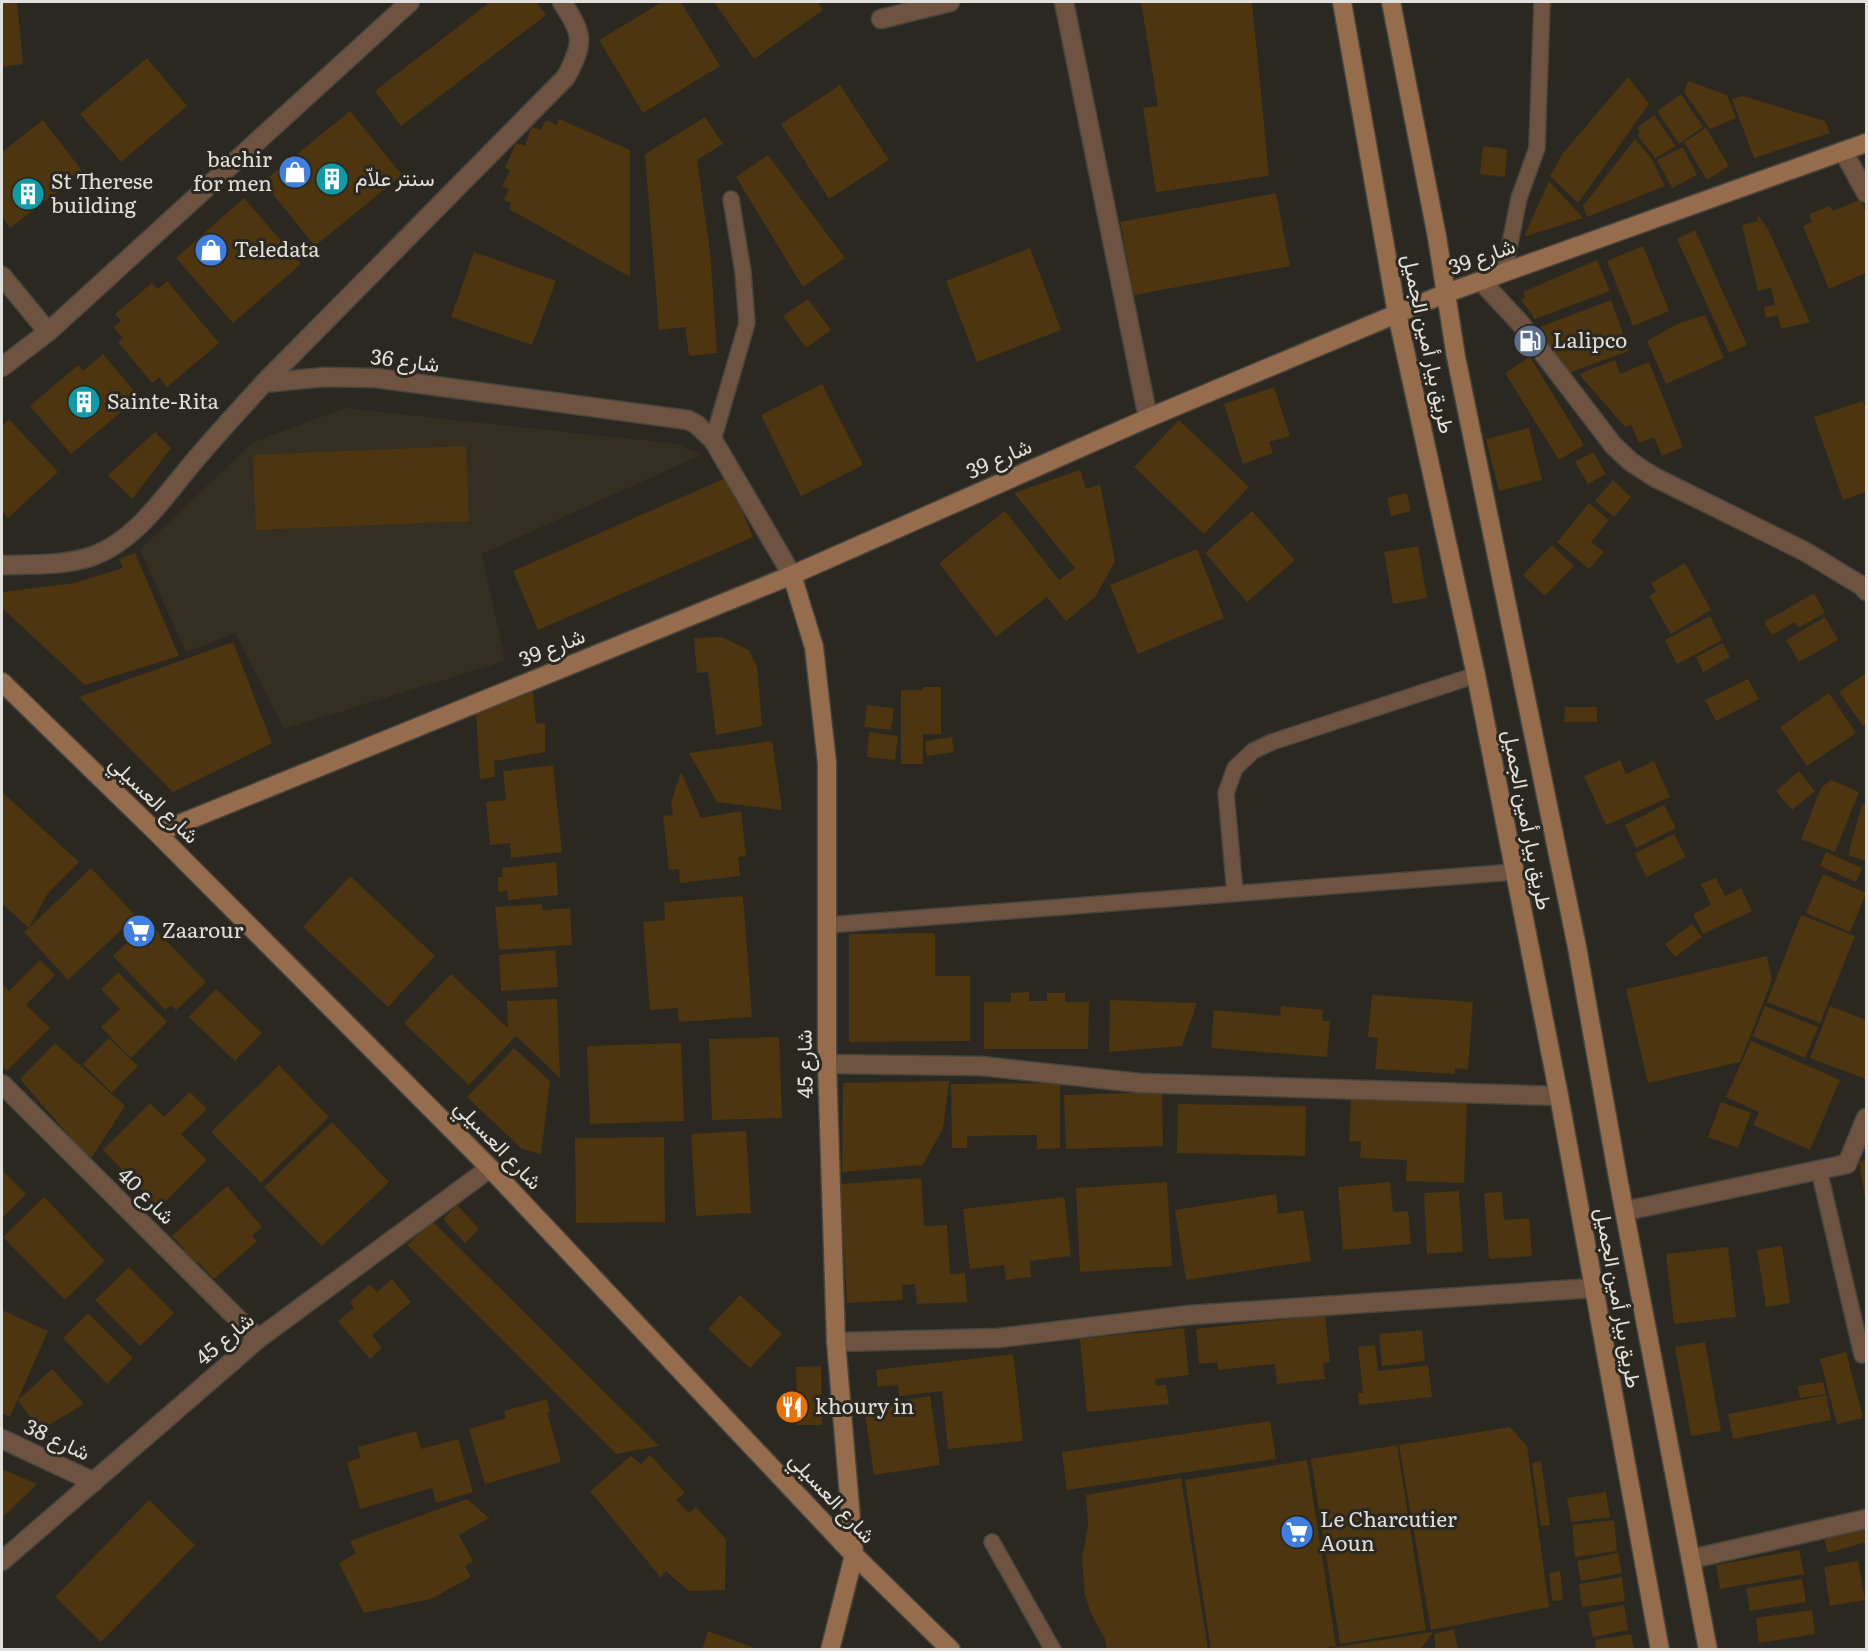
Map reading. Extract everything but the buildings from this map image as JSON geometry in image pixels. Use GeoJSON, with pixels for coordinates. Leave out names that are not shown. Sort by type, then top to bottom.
{"type":"FeatureCollection","features":[{"type":"Feature","properties":{"kind":"street"},"geometry":{"type":"LineString","coordinates":[[2,367],[48,332],[410,2]]}},
{"type":"Feature","properties":{"kind":"street"},"geometry":{"type":"LineString","coordinates":[[2,565],[74,561],[95,555],[116,543],[150,515],[223,427],[264,383],[566,76],[579,46],[577,25],[562,2]]}},
{"type":"Feature","properties":{"kind":"street"},"geometry":{"type":"LineString","coordinates":[[881,19],[950,2]]}},
{"type":"Feature","properties":{"kind":"street"},"geometry":{"type":"LineString","coordinates":[[1064,2],[1148,418]]}},
{"type":"Feature","properties":{"kind":"street","name":"طريق بيار أمين الجميل"},"geometry":{"type":"LineString","coordinates":[[1342,2],[1397,314],[1476,675],[1559,1096],[1660,1650]]}},
{"type":"Feature","properties":{"kind":"street","name":"طريق بيار أمين الجميل"},"geometry":{"type":"LineString","coordinates":[[1391,2],[1437,237],[1444,294],[1577,947],[1624,1211],[1708,1650]]}},
{"type":"Feature","properties":{"kind":"street","name":"شارع 39"},"geometry":{"type":"LineString","coordinates":[[157,833],[792,575],[1148,418],[1444,294],[1866,143]]}},
{"type":"Feature","properties":{"kind":"street"},"geometry":{"type":"LineString","coordinates":[[1843,151],[1866,193]]}},
{"type":"Feature","properties":{"kind":"street"},"geometry":{"type":"LineString","coordinates":[[2,276],[48,332]]}},
{"type":"Feature","properties":{"kind":"street"},"geometry":{"type":"LineString","coordinates":[[1482,282],[1520,323],[1613,445],[1631,462],[1654,477],[1804,551],[1862,586],[1866,591]]}},
{"type":"Feature","properties":{"kind":"street","name":"شارع 36"},"geometry":{"type":"LineString","coordinates":[[264,383],[324,377],[376,378],[677,418],[696,424],[713,440],[792,575]]}},
{"type":"Feature","properties":{"kind":"street","name":"شارع 45"},"geometry":{"type":"LineString","coordinates":[[792,575],[814,647],[827,763],[827,1064],[836,1342],[854,1555],[830,1650]]}},
{"type":"Feature","properties":{"kind":"street","name":"شارع العسيلي"},"geometry":{"type":"LineString","coordinates":[[2,682],[157,833],[490,1168],[854,1555],[951,1650]]}},
{"type":"Feature","properties":{"kind":"street"},"geometry":{"type":"LineString","coordinates":[[827,1064],[981,1066],[1140,1083],[1559,1096]]}},
{"type":"Feature","properties":{"kind":"street","name":"شارع 40"},"geometry":{"type":"LineString","coordinates":[[2,1084],[258,1339]]}},
{"type":"Feature","properties":{"kind":"street"},"geometry":{"type":"LineString","coordinates":[[1624,1211],[1847,1164],[1866,1118]]}},
{"type":"Feature","properties":{"kind":"street","name":"شارع 45"},"geometry":{"type":"LineString","coordinates":[[2,1561],[258,1339],[490,1168]]}},
{"type":"Feature","properties":{"kind":"street"},"geometry":{"type":"LineString","coordinates":[[836,1342],[998,1338],[1189,1315],[1593,1288]]}},
{"type":"Feature","properties":{"kind":"street","name":"شارع 38"},"geometry":{"type":"LineString","coordinates":[[2,1439],[94,1482]]}},
{"type":"Feature","properties":{"kind":"street"},"geometry":{"type":"LineString","coordinates":[[1691,1558],[1866,1519]]}},
{"type":"Feature","properties":{"kind":"lane"},"geometry":{"type":"LineString","coordinates":[[1504,273],[1519,198],[1537,148],[1542,2]]}},
{"type":"Feature","properties":{"kind":"lane"},"geometry":{"type":"LineString","coordinates":[[713,440],[747,323],[743,272],[731,199]]}},
{"type":"Feature","properties":{"kind":"lane"},"geometry":{"type":"LineString","coordinates":[[1235,893],[1226,793],[1235,768],[1252,751],[1272,742],[1476,675]]}},
{"type":"Feature","properties":{"kind":"lane"},"geometry":{"type":"LineString","coordinates":[[827,925],[1514,872]]}},
{"type":"Feature","properties":{"kind":"lane"},"geometry":{"type":"LineString","coordinates":[[1819,1170],[1862,1355]]}},
{"type":"Feature","properties":{"kind":"lane"},"geometry":{"type":"LineString","coordinates":[[992,1542],[1053,1650]]}},
{"type":"Feature","properties":{"kind":"shaded area"},"geometry":{"type":"Polygon","coordinates":[[[345,408],[677,444],[701,455],[482,554],[505,661],[284,729],[235,633],[186,652],[140,550],[253,442],[345,408]]]}},
{"type":"Feature","properties":{"kind":"place","name":"bachir for men"},"geometry":{"type":"Point","coordinates":[295,172]}},
{"type":"Feature","properties":{"kind":"place","name":"سنتر علاّم"},"geometry":{"type":"Point","coordinates":[332,179]}},
{"type":"Feature","properties":{"kind":"place","name":"St Therese building"},"geometry":{"type":"Point","coordinates":[28,194]}},
{"type":"Feature","properties":{"kind":"place","name":"Teledata"},"geometry":{"type":"Point","coordinates":[211,250]}},
{"type":"Feature","properties":{"kind":"place","name":"Lalipco"},"geometry":{"type":"Point","coordinates":[1530,341]}},
{"type":"Feature","properties":{"kind":"place","name":"Sainte-Rita"},"geometry":{"type":"Point","coordinates":[84,402]}},
{"type":"Feature","properties":{"kind":"place","name":"Zaarour"},"geometry":{"type":"Point","coordinates":[139,931]}},
{"type":"Feature","properties":{"kind":"place","name":"khoury in"},"geometry":{"type":"Point","coordinates":[792,1407]}},
{"type":"Feature","properties":{"kind":"place","name":"Le Charcutier Aoun"},"geometry":{"type":"Point","coordinates":[1297,1532]}}]}
